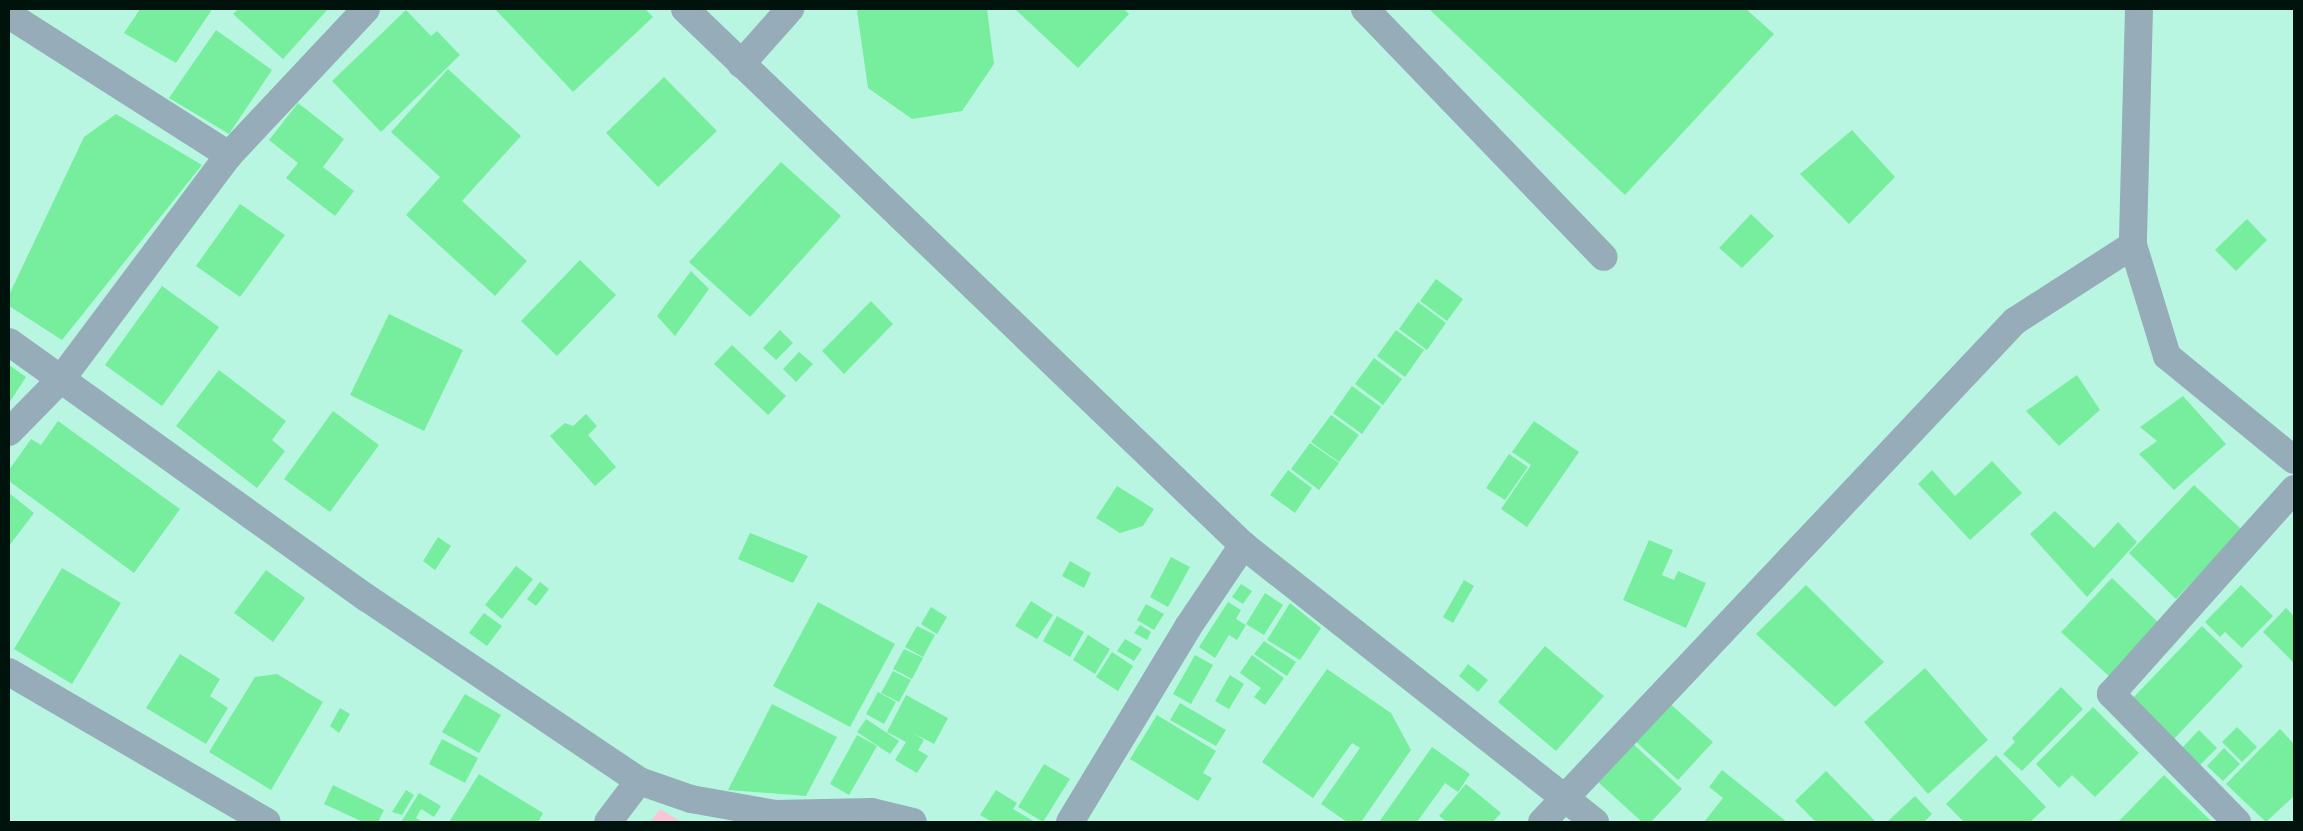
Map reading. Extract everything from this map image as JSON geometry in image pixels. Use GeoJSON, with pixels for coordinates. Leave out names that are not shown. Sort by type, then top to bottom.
{"type":"FeatureCollection","features":[{"type":"Feature","properties":{"kind":"street"},"geometry":{"type":"LineString","coordinates":[[9,432],[62,378],[229,155],[366,9]]}},
{"type":"Feature","properties":{"kind":"street"},"geometry":{"type":"LineString","coordinates":[[686,9],[1243,545],[1566,796],[1595,822]]}},
{"type":"Feature","properties":{"kind":"street"},"geometry":{"type":"LineString","coordinates":[[741,64],[790,9]]}},
{"type":"Feature","properties":{"kind":"street"},"geometry":{"type":"LineString","coordinates":[[1365,9],[1604,257]]}},
{"type":"Feature","properties":{"kind":"street"},"geometry":{"type":"LineString","coordinates":[[2139,9],[2133,245],[2167,356],[2294,460]]}},
{"type":"Feature","properties":{"kind":"street"},"geometry":{"type":"LineString","coordinates":[[9,15],[229,155]]}},
{"type":"Feature","properties":{"kind":"street"},"geometry":{"type":"LineString","coordinates":[[1542,822],[2016,321],[2133,245]]}},
{"type":"Feature","properties":{"kind":"street"},"geometry":{"type":"LineString","coordinates":[[9,342],[62,378],[367,598],[639,780],[691,799],[775,814],[872,812],[913,822]]}},
{"type":"Feature","properties":{"kind":"street"},"geometry":{"type":"LineString","coordinates":[[2237,822],[2111,694],[2294,489]]}},
{"type":"Feature","properties":{"kind":"street"},"geometry":{"type":"LineString","coordinates":[[1070,822],[1183,635],[1243,545]]}},
{"type":"Feature","properties":{"kind":"street"},"geometry":{"type":"LineString","coordinates":[[9,672],[267,822]]}},
{"type":"Feature","properties":{"kind":"street"},"geometry":{"type":"LineString","coordinates":[[608,822],[639,780]]}},
{"type":"Feature","properties":{"kind":"shaded area"},"geometry":{"type":"Polygon","coordinates":[[[660,809],[682,822],[650,822],[660,809]]]}},
{"type":"Feature","properties":{"kind":"building"},"geometry":{"type":"Polygon","coordinates":[[[140,9],[209,9],[211,11],[176,63],[124,33],[140,9]]]}},
{"type":"Feature","properties":{"kind":"building"},"geometry":{"type":"Polygon","coordinates":[[[238,9],[328,9],[283,59],[233,14],[238,9]]]}},
{"type":"Feature","properties":{"kind":"building"},"geometry":{"type":"Polygon","coordinates":[[[495,9],[645,9],[653,17],[573,92],[495,9]]]}},
{"type":"Feature","properties":{"kind":"building"},"geometry":{"type":"Polygon","coordinates":[[[861,9],[987,9],[994,64],[962,111],[912,119],[868,88],[857,11],[861,9]]]}},
{"type":"Feature","properties":{"kind":"building"},"geometry":{"type":"Polygon","coordinates":[[[1015,9],[1124,9],[1129,14],[1078,68],[1015,9]]]}},
{"type":"Feature","properties":{"kind":"building"},"geometry":{"type":"Polygon","coordinates":[[[1429,9],[1746,9],[1774,34],[1625,195],[1429,9]]]}},
{"type":"Feature","properties":{"kind":"building"},"geometry":{"type":"Polygon","coordinates":[[[406,10],[431,36],[437,31],[460,55],[381,132],[332,81],[406,10]]]}},
{"type":"Feature","properties":{"kind":"building"},"geometry":{"type":"Polygon","coordinates":[[[216,30],[272,70],[229,134],[169,98],[216,30]]]}},
{"type":"Feature","properties":{"kind":"building"},"geometry":{"type":"Polygon","coordinates":[[[448,69],[521,136],[462,201],[527,261],[495,296],[406,215],[440,177],[391,132],[448,69]]]}},
{"type":"Feature","properties":{"kind":"building"},"geometry":{"type":"Polygon","coordinates":[[[664,77],[717,131],[658,187],[606,133],[664,77]]]}},
{"type":"Feature","properties":{"kind":"building"},"geometry":{"type":"Polygon","coordinates":[[[298,103],[344,139],[323,167],[354,191],[335,216],[286,178],[298,163],[269,140],[298,103]]]}},
{"type":"Feature","properties":{"kind":"building"},"geometry":{"type":"Polygon","coordinates":[[[116,114],[202,165],[62,340],[9,306],[9,295],[84,137],[116,114]]]}},
{"type":"Feature","properties":{"kind":"building"},"geometry":{"type":"Polygon","coordinates":[[[1852,130],[1895,177],[1849,224],[1800,174],[1852,130]]]}},
{"type":"Feature","properties":{"kind":"building"},"geometry":{"type":"Polygon","coordinates":[[[781,162],[841,216],[750,317],[689,262],[781,162]]]}},
{"type":"Feature","properties":{"kind":"building"},"geometry":{"type":"Polygon","coordinates":[[[240,204],[285,235],[240,297],[196,266],[240,204]]]}},
{"type":"Feature","properties":{"kind":"building"},"geometry":{"type":"Polygon","coordinates":[[[1751,214],[1774,236],[1742,268],[1719,248],[1751,214]]]}},
{"type":"Feature","properties":{"kind":"building"},"geometry":{"type":"Polygon","coordinates":[[[2247,219],[2267,240],[2236,271],[2215,250],[2247,219]]]}},
{"type":"Feature","properties":{"kind":"building"},"geometry":{"type":"Polygon","coordinates":[[[580,260],[616,295],[557,356],[521,321],[580,260]]]}},
{"type":"Feature","properties":{"kind":"building"},"geometry":{"type":"Polygon","coordinates":[[[691,271],[709,289],[675,336],[657,316],[691,271]]]}},
{"type":"Feature","properties":{"kind":"building"},"geometry":{"type":"Polygon","coordinates":[[[1436,279],[1463,299],[1447,321],[1420,301],[1436,279]]]}},
{"type":"Feature","properties":{"kind":"building"},"geometry":{"type":"Polygon","coordinates":[[[162,286],[219,327],[162,406],[105,365],[162,286]]]}},
{"type":"Feature","properties":{"kind":"building"},"geometry":{"type":"Polygon","coordinates":[[[871,301],[893,324],[844,374],[822,351],[871,301]]]}},
{"type":"Feature","properties":{"kind":"building"},"geometry":{"type":"Polygon","coordinates":[[[1418,302],[1446,323],[1427,350],[1399,329],[1418,302]]]}},
{"type":"Feature","properties":{"kind":"building"},"geometry":{"type":"Polygon","coordinates":[[[389,314],[463,350],[424,431],[350,395],[389,314]]]}},
{"type":"Feature","properties":{"kind":"building"},"geometry":{"type":"Polygon","coordinates":[[[780,330],[793,343],[776,360],[763,348],[780,330]]]}},
{"type":"Feature","properties":{"kind":"building"},"geometry":{"type":"Polygon","coordinates":[[[1396,330],[1424,350],[1405,377],[1377,356],[1396,330]]]}},
{"type":"Feature","properties":{"kind":"building"},"geometry":{"type":"Polygon","coordinates":[[[732,345],[786,396],[768,415],[714,364],[732,345]]]}},
{"type":"Feature","properties":{"kind":"building"},"geometry":{"type":"Polygon","coordinates":[[[799,352],[813,364],[796,382],[783,369],[799,352]]]}},
{"type":"Feature","properties":{"kind":"building"},"geometry":{"type":"Polygon","coordinates":[[[1374,358],[1402,379],[1383,405],[1355,384],[1374,358]]]}},
{"type":"Feature","properties":{"kind":"building"},"geometry":{"type":"Polygon","coordinates":[[[9,365],[26,377],[9,403],[9,365]]]}},
{"type":"Feature","properties":{"kind":"building"},"geometry":{"type":"Polygon","coordinates":[[[219,370],[286,421],[272,440],[285,451],[257,488],[176,426],[219,370]]]}},
{"type":"Feature","properties":{"kind":"building"},"geometry":{"type":"Polygon","coordinates":[[[2077,375],[2100,410],[2059,446],[2026,411],[2077,375]]]}},
{"type":"Feature","properties":{"kind":"building"},"geometry":{"type":"Polygon","coordinates":[[[1352,386],[1381,407],[1362,434],[1333,413],[1352,386]]]}},
{"type":"Feature","properties":{"kind":"building"},"geometry":{"type":"Polygon","coordinates":[[[2183,396],[2226,444],[2174,490],[2139,454],[2157,441],[2140,427],[2183,396]]]}},
{"type":"Feature","properties":{"kind":"building"},"geometry":{"type":"Polygon","coordinates":[[[333,411],[379,445],[330,512],[284,479],[333,411]]]}},
{"type":"Feature","properties":{"kind":"building"},"geometry":{"type":"Polygon","coordinates":[[[586,414],[597,426],[588,435],[616,467],[595,486],[550,436],[565,423],[573,426],[586,414]]]}},
{"type":"Feature","properties":{"kind":"building"},"geometry":{"type":"Polygon","coordinates":[[[1331,415],[1359,435],[1339,462],[1311,442],[1331,415]]]}},
{"type":"Feature","properties":{"kind":"building"},"geometry":{"type":"Polygon","coordinates":[[[58,421],[180,509],[134,573],[9,481],[9,470],[31,439],[41,445],[58,421]]]}},
{"type":"Feature","properties":{"kind":"building"},"geometry":{"type":"Polygon","coordinates":[[[1534,421],[1579,452],[1527,527],[1501,509],[1531,465],[1512,452],[1534,421]]]}},
{"type":"Feature","properties":{"kind":"building"},"geometry":{"type":"Polygon","coordinates":[[[1310,443],[1339,463],[1319,490],[1291,469],[1310,443]]]}},
{"type":"Feature","properties":{"kind":"building"},"geometry":{"type":"Polygon","coordinates":[[[1509,454],[1528,467],[1505,500],[1486,488],[1509,454]]]}},
{"type":"Feature","properties":{"kind":"building"},"geometry":{"type":"Polygon","coordinates":[[[1992,461],[2022,493],[1970,540],[1918,484],[1932,470],[1955,496],[1992,461]]]}},
{"type":"Feature","properties":{"kind":"building"},"geometry":{"type":"Polygon","coordinates":[[[1288,470],[1312,488],[1295,513],[1270,495],[1288,470]]]}},
{"type":"Feature","properties":{"kind":"building"},"geometry":{"type":"Polygon","coordinates":[[[2194,485],[2242,530],[2176,599],[2129,553],[2194,485]]]}},
{"type":"Feature","properties":{"kind":"building"},"geometry":{"type":"Polygon","coordinates":[[[1117,486],[1154,509],[1143,526],[1120,533],[1096,518],[1117,486]]]}},
{"type":"Feature","properties":{"kind":"building"},"geometry":{"type":"Polygon","coordinates":[[[9,493],[34,513],[9,546],[9,493]]]}},
{"type":"Feature","properties":{"kind":"building"},"geometry":{"type":"Polygon","coordinates":[[[2055,511],[2094,548],[2118,522],[2137,542],[2087,597],[2030,534],[2055,511]]]}},
{"type":"Feature","properties":{"kind":"building"},"geometry":{"type":"Polygon","coordinates":[[[750,533],[808,556],[793,583],[738,559],[750,533]]]}},
{"type":"Feature","properties":{"kind":"building"},"geometry":{"type":"Polygon","coordinates":[[[438,537],[451,546],[435,570],[423,561],[438,537]]]}},
{"type":"Feature","properties":{"kind":"building"},"geometry":{"type":"Polygon","coordinates":[[[1649,540],[1673,550],[1662,575],[1674,580],[1678,571],[1706,583],[1686,628],[1623,600],[1649,540]]]}},
{"type":"Feature","properties":{"kind":"building"},"geometry":{"type":"Polygon","coordinates":[[[1171,557],[1190,567],[1168,607],[1150,597],[1171,557]]]}},
{"type":"Feature","properties":{"kind":"building"},"geometry":{"type":"Polygon","coordinates":[[[1070,561],[1091,573],[1084,588],[1062,576],[1070,561]]]}},
{"type":"Feature","properties":{"kind":"building"},"geometry":{"type":"Polygon","coordinates":[[[516,566],[533,579],[502,619],[485,605],[516,566]]]}},
{"type":"Feature","properties":{"kind":"building"},"geometry":{"type":"Polygon","coordinates":[[[62,568],[121,603],[72,684],[14,649],[62,568]]]}},
{"type":"Feature","properties":{"kind":"building"},"geometry":{"type":"Polygon","coordinates":[[[266,570],[305,598],[273,642],[234,613],[266,570]]]}},
{"type":"Feature","properties":{"kind":"building"},"geometry":{"type":"Polygon","coordinates":[[[2112,578],[2161,625],[2111,678],[2061,632],[2112,578]]]}},
{"type":"Feature","properties":{"kind":"building"},"geometry":{"type":"Polygon","coordinates":[[[1464,580],[1474,586],[1453,623],[1443,617],[1464,580]]]}},
{"type":"Feature","properties":{"kind":"building"},"geometry":{"type":"Polygon","coordinates":[[[540,582],[549,589],[536,606],[527,599],[540,582]]]}},
{"type":"Feature","properties":{"kind":"building"},"geometry":{"type":"Polygon","coordinates":[[[1241,584],[1252,591],[1243,604],[1232,597],[1241,584]]]}},
{"type":"Feature","properties":{"kind":"building"},"geometry":{"type":"Polygon","coordinates":[[[1806,585],[1884,662],[1835,707],[1756,634],[1806,585]]]}},
{"type":"Feature","properties":{"kind":"building"},"geometry":{"type":"Polygon","coordinates":[[[2241,585],[2273,616],[2242,648],[2225,632],[2220,637],[2205,622],[2241,585]]]}},
{"type":"Feature","properties":{"kind":"building"},"geometry":{"type":"Polygon","coordinates":[[[1265,593],[1283,605],[1264,635],[1246,624],[1265,593]]]}},
{"type":"Feature","properties":{"kind":"building"},"geometry":{"type":"Polygon","coordinates":[[[1031,601],[1053,615],[1037,639],[1015,626],[1031,601]]]}},
{"type":"Feature","properties":{"kind":"building"},"geometry":{"type":"Polygon","coordinates":[[[818,602],[895,644],[850,727],[773,686],[818,602]]]}},
{"type":"Feature","properties":{"kind":"building"},"geometry":{"type":"Polygon","coordinates":[[[1228,602],[1241,610],[1236,619],[1246,625],[1237,640],[1229,635],[1215,658],[1199,647],[1228,602]]]}},
{"type":"Feature","properties":{"kind":"building"},"geometry":{"type":"Polygon","coordinates":[[[1290,603],[1321,628],[1300,660],[1267,640],[1290,603]]]}},
{"type":"Feature","properties":{"kind":"building"},"geometry":{"type":"Polygon","coordinates":[[[1146,604],[1164,614],[1154,630],[1137,620],[1146,604]]]}},
{"type":"Feature","properties":{"kind":"building"},"geometry":{"type":"Polygon","coordinates":[[[931,607],[947,617],[937,634],[921,624],[931,607]]]}},
{"type":"Feature","properties":{"kind":"building"},"geometry":{"type":"Polygon","coordinates":[[[2286,608],[2294,616],[2294,663],[2263,632],[2286,608]]]}},
{"type":"Feature","properties":{"kind":"building"},"geometry":{"type":"Polygon","coordinates":[[[484,613],[502,626],[487,646],[469,633],[484,613]]]}},
{"type":"Feature","properties":{"kind":"building"},"geometry":{"type":"Polygon","coordinates":[[[1057,616],[1084,632],[1070,657],[1043,641],[1057,616]]]}},
{"type":"Feature","properties":{"kind":"building"},"geometry":{"type":"Polygon","coordinates":[[[1140,625],[1151,632],[1147,640],[1134,633],[1140,625]]]}},
{"type":"Feature","properties":{"kind":"building"},"geometry":{"type":"Polygon","coordinates":[[[917,626],[935,635],[923,657],[905,647],[917,626]]]}},
{"type":"Feature","properties":{"kind":"building"},"geometry":{"type":"Polygon","coordinates":[[[2202,626],[2243,666],[2173,740],[2131,700],[2202,626]]]}},
{"type":"Feature","properties":{"kind":"building"},"geometry":{"type":"Polygon","coordinates":[[[1088,635],[1110,649],[1095,674],[1073,660],[1088,635]]]}},
{"type":"Feature","properties":{"kind":"building"},"geometry":{"type":"Polygon","coordinates":[[[1125,639],[1142,649],[1134,661],[1117,651],[1125,639]]]}},
{"type":"Feature","properties":{"kind":"building"},"geometry":{"type":"Polygon","coordinates":[[[1264,641],[1296,662],[1287,676],[1254,654],[1264,641]]]}},
{"type":"Feature","properties":{"kind":"building"},"geometry":{"type":"Polygon","coordinates":[[[1545,646],[1604,696],[1556,751],[1498,702],[1545,646]]]}},
{"type":"Feature","properties":{"kind":"building"},"geometry":{"type":"Polygon","coordinates":[[[904,649],[923,658],[912,679],[893,669],[904,649]]]}},
{"type":"Feature","properties":{"kind":"building"},"geometry":{"type":"Polygon","coordinates":[[[1112,652],[1133,666],[1118,691],[1096,677],[1112,652]]]}},
{"type":"Feature","properties":{"kind":"building"},"geometry":{"type":"Polygon","coordinates":[[[180,654],[220,679],[210,696],[228,708],[206,744],[146,708],[180,654]]]}},
{"type":"Feature","properties":{"kind":"building"},"geometry":{"type":"Polygon","coordinates":[[[1195,655],[1213,665],[1191,704],[1173,694],[1195,655]]]}},
{"type":"Feature","properties":{"kind":"building"},"geometry":{"type":"Polygon","coordinates":[[[1252,655],[1284,678],[1265,705],[1254,697],[1261,688],[1240,673],[1252,655]]]}},
{"type":"Feature","properties":{"kind":"building"},"geometry":{"type":"Polygon","coordinates":[[[1468,664],[1488,680],[1478,692],[1459,676],[1468,664]]]}},
{"type":"Feature","properties":{"kind":"building"},"geometry":{"type":"Polygon","coordinates":[[[1925,668],[1988,740],[1928,794],[1864,722],[1925,668]]]}},
{"type":"Feature","properties":{"kind":"building"},"geometry":{"type":"Polygon","coordinates":[[[1327,669],[1391,713],[1411,750],[1361,822],[1347,822],[1321,804],[1360,748],[1352,743],[1313,798],[1262,762],[1327,669]]]}},
{"type":"Feature","properties":{"kind":"building"},"geometry":{"type":"Polygon","coordinates":[[[893,671],[911,680],[899,702],[881,693],[893,671]]]}},
{"type":"Feature","properties":{"kind":"building"},"geometry":{"type":"Polygon","coordinates":[[[277,674],[323,702],[271,790],[209,752],[255,677],[277,674]]]}},
{"type":"Feature","properties":{"kind":"building"},"geometry":{"type":"Polygon","coordinates":[[[1230,675],[1244,684],[1229,709],[1215,701],[1230,675]]]}},
{"type":"Feature","properties":{"kind":"building"},"geometry":{"type":"Polygon","coordinates":[[[2061,687],[2083,709],[2022,771],[2003,754],[2015,742],[2012,738],[2061,687]]]}},
{"type":"Feature","properties":{"kind":"building"},"geometry":{"type":"Polygon","coordinates":[[[878,692],[896,702],[884,724],[866,714],[878,692]]]}},
{"type":"Feature","properties":{"kind":"building"},"geometry":{"type":"Polygon","coordinates":[[[465,694],[501,715],[479,753],[442,732],[465,694]]]}},
{"type":"Feature","properties":{"kind":"building"},"geometry":{"type":"Polygon","coordinates":[[[906,695],[948,718],[934,744],[913,733],[924,740],[918,750],[928,756],[917,773],[895,760],[906,742],[887,732],[906,695]]]}},
{"type":"Feature","properties":{"kind":"building"},"geometry":{"type":"Polygon","coordinates":[[[1667,701],[1713,742],[1678,780],[1633,739],[1667,701]]]}},
{"type":"Feature","properties":{"kind":"building"},"geometry":{"type":"Polygon","coordinates":[[[1180,703],[1226,730],[1216,746],[1170,720],[1180,703]]]}},
{"type":"Feature","properties":{"kind":"building"},"geometry":{"type":"Polygon","coordinates":[[[772,704],[837,737],[806,796],[728,790],[772,704]]]}},
{"type":"Feature","properties":{"kind":"building"},"geometry":{"type":"Polygon","coordinates":[[[2093,707],[2139,753],[2095,797],[2072,775],[2059,788],[2036,764],[2093,707]]]}},
{"type":"Feature","properties":{"kind":"building"},"geometry":{"type":"Polygon","coordinates":[[[340,708],[350,714],[339,733],[330,726],[340,708]]]}},
{"type":"Feature","properties":{"kind":"building"},"geometry":{"type":"Polygon","coordinates":[[[1157,715],[1216,751],[1203,773],[1212,778],[1198,801],[1130,759],[1157,715]]]}},
{"type":"Feature","properties":{"kind":"building"},"geometry":{"type":"Polygon","coordinates":[[[866,719],[899,741],[890,754],[857,732],[866,719]]]}},
{"type":"Feature","properties":{"kind":"building"},"geometry":{"type":"Polygon","coordinates":[[[2237,727],[2257,747],[2242,762],[2222,742],[2237,727]]]}},
{"type":"Feature","properties":{"kind":"building"},"geometry":{"type":"Polygon","coordinates":[[[2280,729],[2294,744],[2294,796],[2266,822],[2226,784],[2280,729]]]}},
{"type":"Feature","properties":{"kind":"building"},"geometry":{"type":"Polygon","coordinates":[[[2199,730],[2217,748],[2200,765],[2182,748],[2199,730]]]}},
{"type":"Feature","properties":{"kind":"building"},"geometry":{"type":"Polygon","coordinates":[[[857,735],[877,746],[849,795],[830,784],[857,735]]]}},
{"type":"Feature","properties":{"kind":"building"},"geometry":{"type":"Polygon","coordinates":[[[442,739],[478,758],[465,783],[429,764],[442,739]]]}},
{"type":"Feature","properties":{"kind":"building"},"geometry":{"type":"Polygon","coordinates":[[[1632,743],[1682,789],[1651,822],[1642,822],[1597,781],[1632,743]]]}},
{"type":"Feature","properties":{"kind":"building"},"geometry":{"type":"Polygon","coordinates":[[[1432,747],[1470,774],[1458,792],[1445,783],[1417,822],[1379,822],[1432,747]]]}},
{"type":"Feature","properties":{"kind":"building"},"geometry":{"type":"Polygon","coordinates":[[[2224,748],[2240,764],[2223,781],[2207,766],[2224,748]]]}},
{"type":"Feature","properties":{"kind":"building"},"geometry":{"type":"Polygon","coordinates":[[[1996,755],[2046,807],[2030,822],[1964,822],[1946,804],[1996,755]]]}},
{"type":"Feature","properties":{"kind":"building"},"geometry":{"type":"Polygon","coordinates":[[[1044,764],[1070,779],[1043,822],[1018,807],[1044,764]]]}},
{"type":"Feature","properties":{"kind":"building"},"geometry":{"type":"Polygon","coordinates":[[[1722,770],[1787,822],[1704,822],[1723,798],[1709,787],[1722,770]]]}},
{"type":"Feature","properties":{"kind":"building"},"geometry":{"type":"Polygon","coordinates":[[[1826,771],[1876,822],[1816,822],[1795,801],[1826,771]]]}},
{"type":"Feature","properties":{"kind":"building"},"geometry":{"type":"Polygon","coordinates":[[[479,774],[543,813],[538,822],[449,822],[479,774]]]}},
{"type":"Feature","properties":{"kind":"building"},"geometry":{"type":"Polygon","coordinates":[[[2164,775],[2212,822],[2118,822],[2164,775]]]}},
{"type":"Feature","properties":{"kind":"building"},"geometry":{"type":"Polygon","coordinates":[[[1466,784],[1501,813],[1493,822],[1447,822],[1439,816],[1466,784]]]}},
{"type":"Feature","properties":{"kind":"building"},"geometry":{"type":"Polygon","coordinates":[[[333,785],[384,810],[378,822],[363,822],[324,804],[333,785]]]}},
{"type":"Feature","properties":{"kind":"building"},"geometry":{"type":"Polygon","coordinates":[[[406,790],[414,795],[402,815],[392,812],[406,790]]]}},
{"type":"Feature","properties":{"kind":"building"},"geometry":{"type":"Polygon","coordinates":[[[996,790],[1017,803],[1013,809],[1035,822],[992,822],[980,815],[996,790]]]}},
{"type":"Feature","properties":{"kind":"building"},"geometry":{"type":"Polygon","coordinates":[[[419,793],[441,806],[434,817],[421,809],[416,818],[423,822],[401,822],[419,793]]]}},
{"type":"Feature","properties":{"kind":"building"},"geometry":{"type":"Polygon","coordinates":[[[1915,796],[1932,814],[1924,822],[1887,822],[1915,796]]]}}]}
